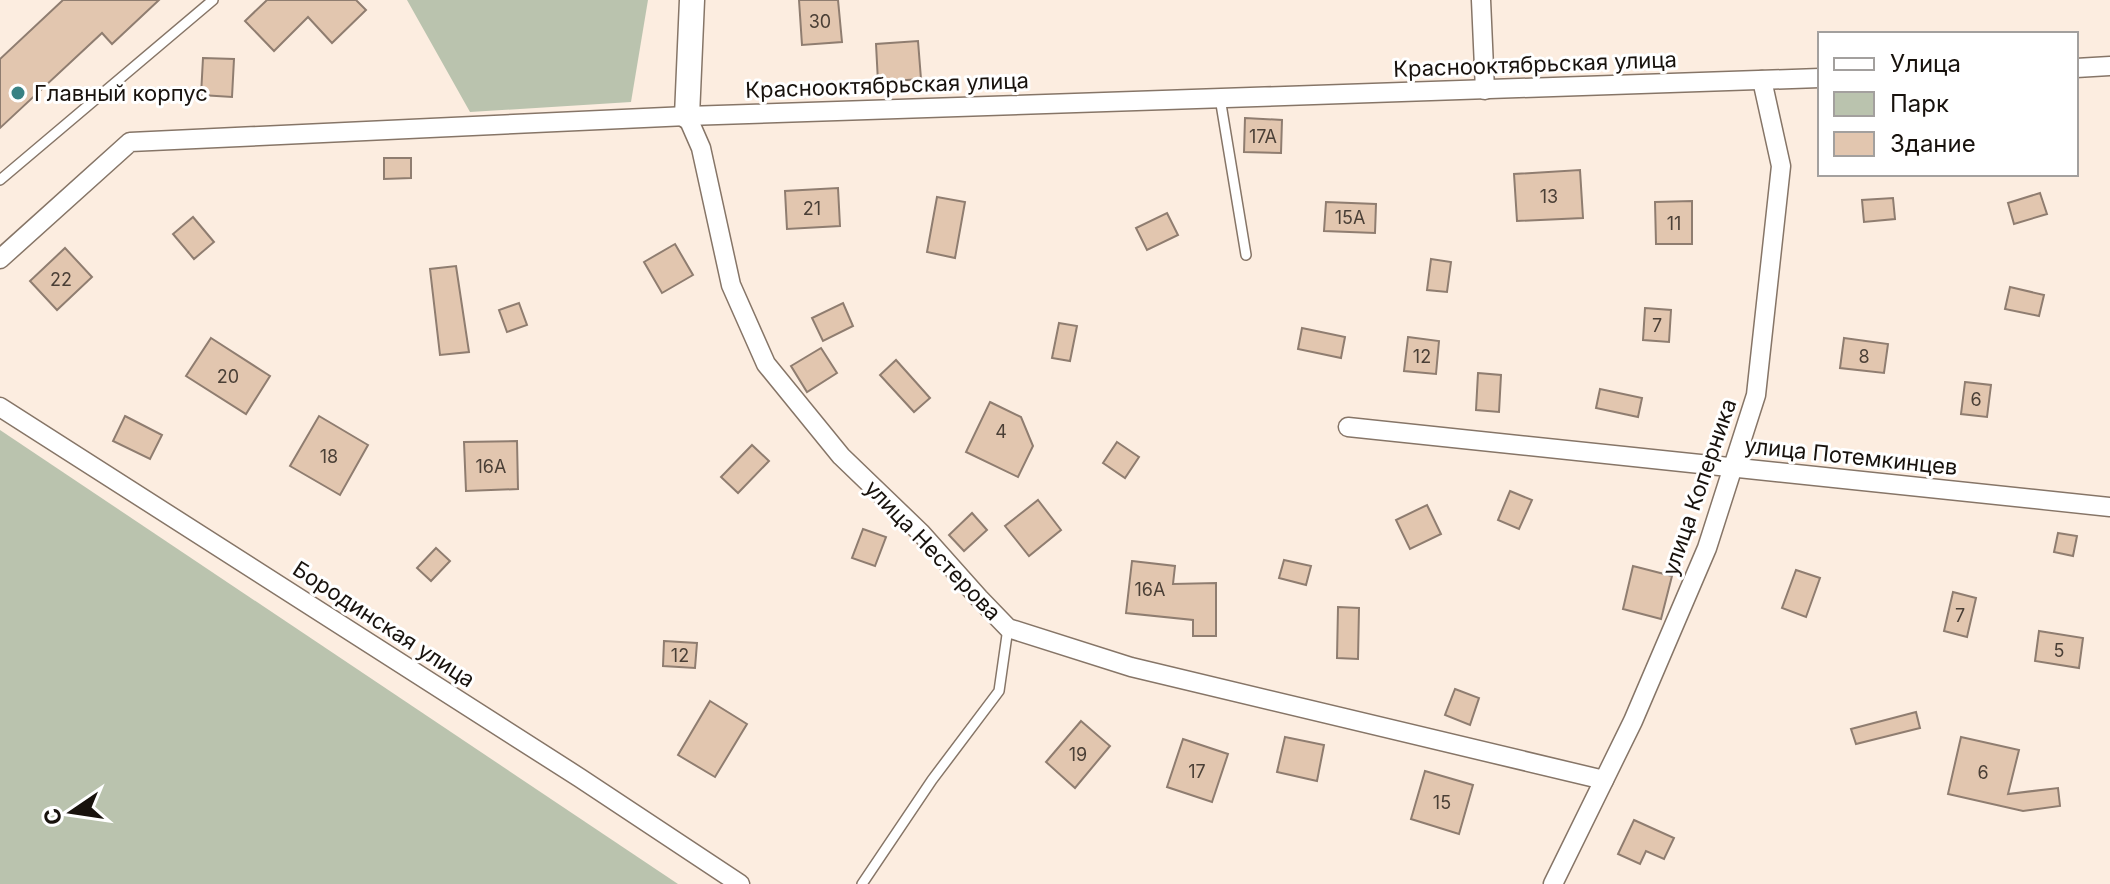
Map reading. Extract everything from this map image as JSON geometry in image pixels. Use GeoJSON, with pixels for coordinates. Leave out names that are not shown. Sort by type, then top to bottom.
{"type":"FeatureCollection","features":[{"type":"Feature","properties":{"kind":"street","name":"улица Нестерова"},"geometry":{"type":"LineString","coordinates":[[692,0],[687,116],[701,148],[731,285],[766,364],[841,456],[921,533],[1008,628],[1131,667],[1604,780]]}},
{"type":"Feature","properties":{"kind":"street"},"geometry":{"type":"LineString","coordinates":[[1481,0],[1485,90]]}},
{"type":"Feature","properties":{"kind":"street"},"geometry":{"type":"LineString","coordinates":[[2078,68],[2110,66]]}},
{"type":"Feature","properties":{"kind":"street","name":"Краснооктябрьская улица"},"geometry":{"type":"LineString","coordinates":[[0,259],[130,142],[687,116],[1818,78]]}},
{"type":"Feature","properties":{"kind":"street","name":"улица Коперника"},"geometry":{"type":"LineString","coordinates":[[1553,884],[1633,721],[1707,548],[1756,395],[1781,166],[1762,80]]}},
{"type":"Feature","properties":{"kind":"street","name":"Бородинская улица"},"geometry":{"type":"LineString","coordinates":[[0,407],[580,778],[740,884]]}},
{"type":"Feature","properties":{"kind":"street","name":"улица Потемкинцев"},"geometry":{"type":"LineString","coordinates":[[1348,427],[2110,507]]}},
{"type":"Feature","properties":{"kind":"lane"},"geometry":{"type":"LineString","coordinates":[[0,180],[213,0]]}},
{"type":"Feature","properties":{"kind":"lane"},"geometry":{"type":"LineString","coordinates":[[1220,98],[1246,255]]}},
{"type":"Feature","properties":{"kind":"lane"},"geometry":{"type":"LineString","coordinates":[[862,884],[932,780],[999,691],[1008,628]]}},
{"type":"Feature","properties":{"kind":"green space"},"geometry":{"type":"Polygon","coordinates":[[[407,0],[648,0],[631,102],[470,112],[407,0]]]}},
{"type":"Feature","properties":{"kind":"green space"},"geometry":{"type":"Polygon","coordinates":[[[0,430],[678,884],[0,884],[0,430]]]}},
{"type":"Feature","properties":{"kind":"building","name":"Главный корпус"},"geometry":{"type":"Polygon","coordinates":[[[63,0],[159,0],[112,44],[102,33],[0,128],[0,59],[63,0]]]}},
{"type":"Feature","properties":{"kind":"building"},"geometry":{"type":"Polygon","coordinates":[[[267,0],[356,0],[366,10],[332,43],[308,17],[274,51],[245,21],[267,0]]]}},
{"type":"Feature","properties":{"kind":"building"},"geometry":{"type":"Polygon","coordinates":[[[799,0],[838,0],[842,42],[802,45],[799,0]]]}},
{"type":"Feature","properties":{"kind":"building"},"geometry":{"type":"Polygon","coordinates":[[[918,41],[921,79],[878,82],[876,44],[918,41]]]}},
{"type":"Feature","properties":{"kind":"building"},"geometry":{"type":"Polygon","coordinates":[[[203,58],[234,59],[232,97],[201,95],[203,58]]]}},
{"type":"Feature","properties":{"kind":"building"},"geometry":{"type":"Polygon","coordinates":[[[1245,118],[1282,120],[1281,153],[1244,152],[1245,118]]]}},
{"type":"Feature","properties":{"kind":"building"},"geometry":{"type":"Polygon","coordinates":[[[384,158],[411,158],[411,178],[384,179],[384,158]]]}},
{"type":"Feature","properties":{"kind":"building"},"geometry":{"type":"Polygon","coordinates":[[[1580,170],[1583,218],[1517,221],[1514,174],[1580,170]]]}},
{"type":"Feature","properties":{"kind":"building"},"geometry":{"type":"Polygon","coordinates":[[[838,188],[840,226],[787,229],[785,191],[838,188]]]}},
{"type":"Feature","properties":{"kind":"building"},"geometry":{"type":"Polygon","coordinates":[[[2040,193],[2047,214],[2014,224],[2008,203],[2040,193]]]}},
{"type":"Feature","properties":{"kind":"building"},"geometry":{"type":"Polygon","coordinates":[[[937,197],[965,202],[955,258],[927,252],[937,197]]]}},
{"type":"Feature","properties":{"kind":"building"},"geometry":{"type":"Polygon","coordinates":[[[1893,198],[1895,219],[1864,222],[1862,200],[1893,198]]]}},
{"type":"Feature","properties":{"kind":"building"},"geometry":{"type":"Polygon","coordinates":[[[1692,201],[1692,244],[1656,244],[1655,202],[1692,201]]]}},
{"type":"Feature","properties":{"kind":"building"},"geometry":{"type":"Polygon","coordinates":[[[1326,202],[1376,204],[1375,233],[1324,231],[1326,202]]]}},
{"type":"Feature","properties":{"kind":"building"},"geometry":{"type":"Polygon","coordinates":[[[1167,213],[1178,235],[1147,250],[1136,228],[1167,213]]]}},
{"type":"Feature","properties":{"kind":"building"},"geometry":{"type":"Polygon","coordinates":[[[193,217],[214,242],[194,259],[173,234],[193,217]]]}},
{"type":"Feature","properties":{"kind":"building"},"geometry":{"type":"Polygon","coordinates":[[[675,244],[693,275],[662,293],[644,262],[675,244]]]}},
{"type":"Feature","properties":{"kind":"building"},"geometry":{"type":"Polygon","coordinates":[[[65,248],[92,277],[57,310],[30,281],[65,248]]]}},
{"type":"Feature","properties":{"kind":"building"},"geometry":{"type":"Polygon","coordinates":[[[1431,259],[1451,262],[1447,292],[1427,290],[1431,259]]]}},
{"type":"Feature","properties":{"kind":"building"},"geometry":{"type":"Polygon","coordinates":[[[456,266],[469,352],[440,355],[430,269],[456,266]]]}},
{"type":"Feature","properties":{"kind":"building"},"geometry":{"type":"Polygon","coordinates":[[[2010,287],[2044,295],[2039,316],[2005,309],[2010,287]]]}},
{"type":"Feature","properties":{"kind":"building"},"geometry":{"type":"Polygon","coordinates":[[[519,303],[527,325],[507,332],[499,310],[519,303]]]}},
{"type":"Feature","properties":{"kind":"building"},"geometry":{"type":"Polygon","coordinates":[[[843,303],[853,326],[823,341],[812,318],[843,303]]]}},
{"type":"Feature","properties":{"kind":"building"},"geometry":{"type":"Polygon","coordinates":[[[1645,308],[1671,310],[1669,342],[1643,340],[1645,308]]]}},
{"type":"Feature","properties":{"kind":"building"},"geometry":{"type":"Polygon","coordinates":[[[1059,323],[1077,326],[1070,361],[1052,358],[1059,323]]]}},
{"type":"Feature","properties":{"kind":"building"},"geometry":{"type":"Polygon","coordinates":[[[1302,328],[1345,337],[1341,358],[1298,349],[1302,328]]]}},
{"type":"Feature","properties":{"kind":"building"},"geometry":{"type":"Polygon","coordinates":[[[1408,337],[1439,341],[1436,374],[1404,371],[1408,337]]]}},
{"type":"Feature","properties":{"kind":"building"},"geometry":{"type":"Polygon","coordinates":[[[211,338],[270,376],[246,414],[186,376],[211,338]]]}},
{"type":"Feature","properties":{"kind":"building"},"geometry":{"type":"Polygon","coordinates":[[[1844,338],[1888,344],[1884,373],[1840,368],[1844,338]]]}},
{"type":"Feature","properties":{"kind":"building"},"geometry":{"type":"Polygon","coordinates":[[[821,348],[837,373],[807,392],[791,366],[821,348]]]}},
{"type":"Feature","properties":{"kind":"building"},"geometry":{"type":"Polygon","coordinates":[[[896,360],[930,398],[914,412],[880,375],[896,360]]]}},
{"type":"Feature","properties":{"kind":"building"},"geometry":{"type":"Polygon","coordinates":[[[1478,373],[1501,375],[1499,412],[1476,410],[1478,373]]]}},
{"type":"Feature","properties":{"kind":"building"},"geometry":{"type":"Polygon","coordinates":[[[1965,382],[1991,385],[1987,417],[1961,414],[1965,382]]]}},
{"type":"Feature","properties":{"kind":"building"},"geometry":{"type":"Polygon","coordinates":[[[1600,389],[1642,398],[1638,417],[1596,408],[1600,389]]]}},
{"type":"Feature","properties":{"kind":"building"},"geometry":{"type":"Polygon","coordinates":[[[990,402],[1021,417],[1033,446],[1018,477],[966,452],[990,402]]]}},
{"type":"Feature","properties":{"kind":"building"},"geometry":{"type":"Polygon","coordinates":[[[125,416],[162,435],[150,459],[113,441],[125,416]]]}},
{"type":"Feature","properties":{"kind":"building"},"geometry":{"type":"Polygon","coordinates":[[[319,416],[368,445],[340,495],[290,466],[319,416]]]}},
{"type":"Feature","properties":{"kind":"building"},"geometry":{"type":"Polygon","coordinates":[[[517,441],[518,489],[466,491],[464,442],[517,441]]]}},
{"type":"Feature","properties":{"kind":"building"},"geometry":{"type":"Polygon","coordinates":[[[1117,442],[1139,457],[1125,478],[1103,463],[1117,442]]]}},
{"type":"Feature","properties":{"kind":"building"},"geometry":{"type":"Polygon","coordinates":[[[752,445],[769,461],[738,493],[721,477],[752,445]]]}},
{"type":"Feature","properties":{"kind":"building"},"geometry":{"type":"Polygon","coordinates":[[[1510,491],[1532,500],[1519,529],[1498,520],[1510,491]]]}},
{"type":"Feature","properties":{"kind":"building"},"geometry":{"type":"Polygon","coordinates":[[[1038,500],[1061,530],[1029,556],[1005,526],[1038,500]]]}},
{"type":"Feature","properties":{"kind":"building"},"geometry":{"type":"Polygon","coordinates":[[[1427,505],[1441,534],[1410,549],[1396,520],[1427,505]]]}},
{"type":"Feature","properties":{"kind":"building"},"geometry":{"type":"Polygon","coordinates":[[[972,513],[987,530],[964,551],[949,535],[972,513]]]}},
{"type":"Feature","properties":{"kind":"building"},"geometry":{"type":"Polygon","coordinates":[[[863,529],[886,537],[875,566],[852,558],[863,529]]]}},
{"type":"Feature","properties":{"kind":"building"},"geometry":{"type":"Polygon","coordinates":[[[2058,533],[2077,536],[2073,556],[2054,552],[2058,533]]]}},
{"type":"Feature","properties":{"kind":"building"},"geometry":{"type":"Polygon","coordinates":[[[436,548],[450,561],[431,581],[417,568],[436,548]]]}},
{"type":"Feature","properties":{"kind":"building"},"geometry":{"type":"Polygon","coordinates":[[[1284,560],[1311,566],[1306,585],[1279,578],[1284,560]]]}},
{"type":"Feature","properties":{"kind":"building"},"geometry":{"type":"Polygon","coordinates":[[[1132,561],[1175,566],[1173,584],[1216,583],[1216,636],[1193,636],[1193,620],[1126,613],[1132,561]]]}},
{"type":"Feature","properties":{"kind":"building"},"geometry":{"type":"Polygon","coordinates":[[[1633,566],[1672,576],[1661,619],[1623,609],[1633,566]]]}},
{"type":"Feature","properties":{"kind":"building"},"geometry":{"type":"Polygon","coordinates":[[[1796,570],[1820,578],[1806,617],[1782,608],[1796,570]]]}},
{"type":"Feature","properties":{"kind":"building"},"geometry":{"type":"Polygon","coordinates":[[[1953,592],[1976,598],[1967,637],[1944,631],[1953,592]]]}},
{"type":"Feature","properties":{"kind":"building"},"geometry":{"type":"Polygon","coordinates":[[[1338,607],[1359,608],[1358,659],[1337,658],[1338,607]]]}},
{"type":"Feature","properties":{"kind":"building"},"geometry":{"type":"Polygon","coordinates":[[[2039,631],[2083,638],[2079,668],[2035,661],[2039,631]]]}},
{"type":"Feature","properties":{"kind":"building"},"geometry":{"type":"Polygon","coordinates":[[[664,641],[697,643],[695,668],[663,666],[664,641]]]}},
{"type":"Feature","properties":{"kind":"building"},"geometry":{"type":"Polygon","coordinates":[[[1455,689],[1479,698],[1470,725],[1445,715],[1455,689]]]}},
{"type":"Feature","properties":{"kind":"building"},"geometry":{"type":"Polygon","coordinates":[[[710,701],[747,724],[715,777],[678,755],[710,701]]]}},
{"type":"Feature","properties":{"kind":"building"},"geometry":{"type":"Polygon","coordinates":[[[1916,712],[1920,728],[1856,744],[1851,729],[1916,712]]]}},
{"type":"Feature","properties":{"kind":"building"},"geometry":{"type":"Polygon","coordinates":[[[1081,721],[1110,746],[1075,788],[1046,762],[1081,721]]]}},
{"type":"Feature","properties":{"kind":"building"},"geometry":{"type":"Polygon","coordinates":[[[1285,737],[1324,745],[1317,781],[1277,772],[1285,737]]]}},
{"type":"Feature","properties":{"kind":"building"},"geometry":{"type":"Polygon","coordinates":[[[1961,737],[2019,750],[2008,794],[2058,788],[2060,806],[2023,811],[1948,794],[1961,737]]]}},
{"type":"Feature","properties":{"kind":"building"},"geometry":{"type":"Polygon","coordinates":[[[1183,739],[1228,754],[1212,802],[1167,787],[1183,739]]]}},
{"type":"Feature","properties":{"kind":"building"},"geometry":{"type":"Polygon","coordinates":[[[1425,771],[1473,785],[1459,834],[1411,819],[1425,771]]]}},
{"type":"Feature","properties":{"kind":"building"},"geometry":{"type":"Polygon","coordinates":[[[1634,820],[1674,838],[1664,859],[1646,851],[1640,864],[1618,854],[1634,820]]]}},
{"type":"Feature","properties":{"kind":"place","name":"Главный корпус"},"geometry":{"type":"Point","coordinates":[18,93]}}]}
